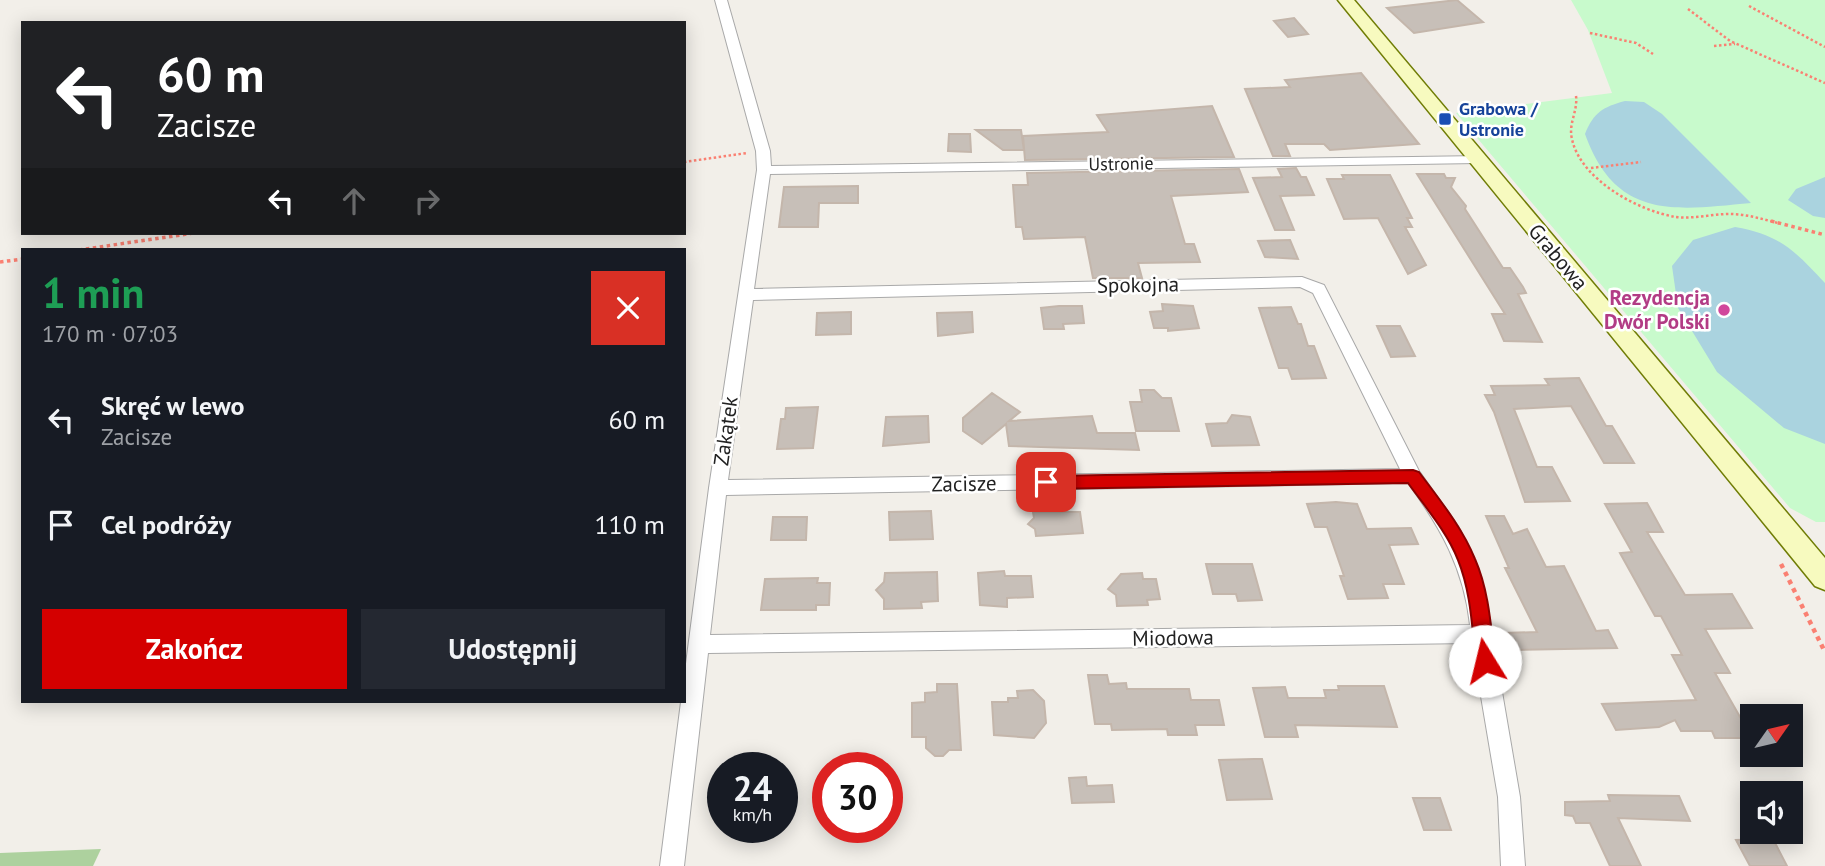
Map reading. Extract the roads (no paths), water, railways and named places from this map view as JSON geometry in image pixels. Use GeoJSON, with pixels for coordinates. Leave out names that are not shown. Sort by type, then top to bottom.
{"type":"FeatureCollection","features":[{"type":"Feature","properties":{"kind":"street","name":"Zakątek"},"geometry":{"type":"LineString","coordinates":[[672,866],[718,488],[764,170],[763,151],[722,0]]}},
{"type":"Feature","properties":{"kind":"street","name":"Grabowa"},"geometry":{"type":"LineString","coordinates":[[1346,0],[1825,578]]}},
{"type":"Feature","properties":{"kind":"street","name":"Ustronie"},"geometry":{"type":"LineString","coordinates":[[764,170],[1478,159]]}},
{"type":"Feature","properties":{"kind":"street","name":"Spokojna"},"geometry":{"type":"LineString","coordinates":[[745,295],[1302,282],[1311,284],[1319,289],[1413,476]]}},
{"type":"Feature","properties":{"kind":"street","name":"Zacisze"},"geometry":{"type":"LineString","coordinates":[[718,488],[1413,476]]}},
{"type":"Feature","properties":{"kind":"street"},"geometry":{"type":"LineString","coordinates":[[1413,476],[1451,528],[1467,560],[1478,601],[1481,634],[1509,797],[1513,866]]}},
{"type":"Feature","properties":{"kind":"street","name":"Miodowa"},"geometry":{"type":"LineString","coordinates":[[700,644],[1481,634]]}},
{"type":"Feature","properties":{"kind":"water"},"geometry":{"type":"Polygon","coordinates":[[[1625,101],[1644,102],[1662,114],[1751,203],[1698,207],[1652,204],[1631,196],[1613,182],[1598,162],[1585,134],[1592,120],[1600,112],[1625,101]]]}},
{"type":"Feature","properties":{"kind":"water"},"geometry":{"type":"Polygon","coordinates":[[[1825,177],[1825,218],[1813,216],[1788,200],[1796,189],[1825,177]]]}},
{"type":"Feature","properties":{"kind":"water"},"geometry":{"type":"Polygon","coordinates":[[[1735,227],[1764,234],[1785,246],[1825,283],[1825,444],[1784,428],[1717,372],[1678,308],[1672,266],[1693,240],[1735,227]]]}},
{"type":"Feature","properties":{"kind":"place","name":"Grabowa / Ustronie"},"geometry":{"type":"Point","coordinates":[1445,119]}},
{"type":"Feature","properties":{"kind":"place","name":"Rezydencja Dwór Polski"},"geometry":{"type":"Point","coordinates":[1724,310]}}]}
